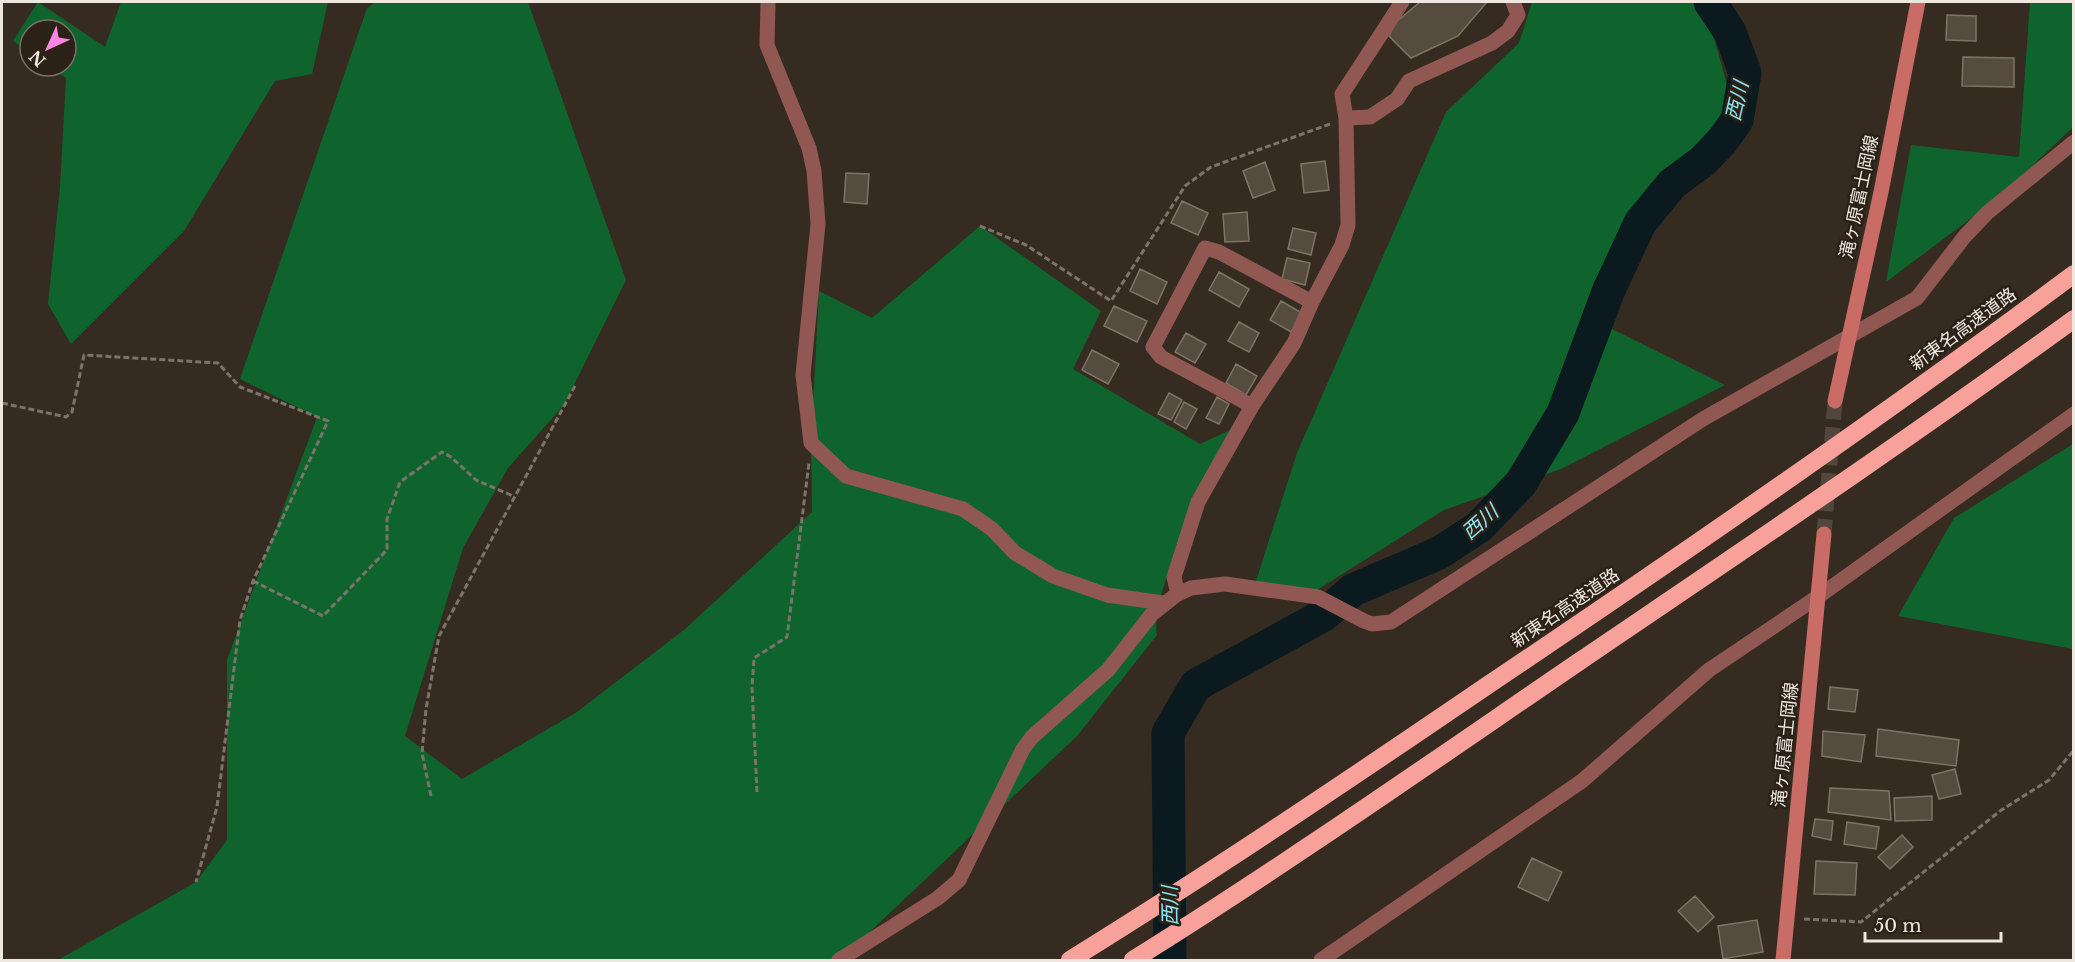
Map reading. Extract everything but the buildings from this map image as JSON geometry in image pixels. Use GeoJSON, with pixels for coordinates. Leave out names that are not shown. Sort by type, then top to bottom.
{"type":"FeatureCollection","features":[{"type":"Feature","properties":{"kind":"highway","name":"新東名高速道路"},"geometry":{"type":"LineString","coordinates":[[1070,960],[1220,866],[1693,547],[1970,352],[2073,274]]}},
{"type":"Feature","properties":{"kind":"highway"},"geometry":{"type":"LineString","coordinates":[[1133,960],[1228,901],[1986,383],[2073,319]]}},
{"type":"Feature","properties":{"kind":"main road","name":"滝ヶ原富士岡線"},"geometry":{"type":"LineString","coordinates":[[1835,401],[1918,2]]}},
{"type":"Feature","properties":{"kind":"main road","name":"滝ヶ原富士岡線"},"geometry":{"type":"LineString","coordinates":[[1783,960],[1824,534]]}},
{"type":"Feature","properties":{"kind":"street"},"geometry":{"type":"LineString","coordinates":[[768,2],[767,45],[809,148],[814,171],[818,224],[803,375],[811,443],[846,476],[963,509],[992,529],[1015,553],[1053,576],[1107,595],[1163,603]]}},
{"type":"Feature","properties":{"kind":"street"},"geometry":{"type":"LineString","coordinates":[[1178,594],[1174,577],[1198,502],[1252,406],[1294,343],[1312,302],[1342,245],[1348,225],[1346,118],[1342,94],[1402,2]]}},
{"type":"Feature","properties":{"kind":"street"},"geometry":{"type":"LineString","coordinates":[[1346,118],[1370,117],[1397,99],[1409,81],[1492,43],[1508,31],[1518,15],[1514,2]]}},
{"type":"Feature","properties":{"kind":"street"},"geometry":{"type":"LineString","coordinates":[[839,960],[938,898],[959,880],[1028,743],[1042,726],[1118,660],[1163,603],[1191,588],[1226,584],[1318,597],[1372,624],[1391,622],[1703,419],[1917,298],[1965,236],[1988,213],[2073,142]]}},
{"type":"Feature","properties":{"kind":"street"},"geometry":{"type":"LineString","coordinates":[[1252,406],[1161,357],[1154,347],[1205,248],[1219,252],[1312,302]]}},
{"type":"Feature","properties":{"kind":"street"},"geometry":{"type":"LineString","coordinates":[[1321,960],[1582,781],[1709,670],[1819,596],[2073,414]]}},
{"type":"Feature","properties":{"kind":"path"},"geometry":{"type":"LineString","coordinates":[[980,226],[1026,245],[1111,301],[1185,186],[1211,167],[1346,118]]}},
{"type":"Feature","properties":{"kind":"path"},"geometry":{"type":"LineString","coordinates":[[2,403],[66,417],[72,412],[84,355],[106,356],[218,363],[240,387],[328,421],[253,581],[240,620],[217,807],[196,882]]}},
{"type":"Feature","properties":{"kind":"path"},"geometry":{"type":"LineString","coordinates":[[431,796],[422,753],[426,709],[439,636],[513,496],[575,386]]}},
{"type":"Feature","properties":{"kind":"path"},"geometry":{"type":"LineString","coordinates":[[758,792],[752,687],[754,658],[787,637],[811,443]]}},
{"type":"Feature","properties":{"kind":"path"},"geometry":{"type":"LineString","coordinates":[[253,581],[322,616],[387,550],[387,519],[400,482],[442,452],[451,457],[476,480],[513,496]]}},
{"type":"Feature","properties":{"kind":"path"},"geometry":{"type":"LineString","coordinates":[[1787,918],[1861,922],[2000,811],[2049,780],[2073,750]]}},
{"type":"Feature","properties":{"kind":"green space"},"geometry":{"type":"Polygon","coordinates":[[[38,2],[62,18],[28,18],[38,2]]]}},
{"type":"Feature","properties":{"kind":"green space"},"geometry":{"type":"Polygon","coordinates":[[[121,2],[328,2],[312,74],[275,81],[184,231],[71,344],[48,304],[60,187],[66,78],[78,78],[78,29],[105,47],[121,2]]]}},
{"type":"Feature","properties":{"kind":"green space"},"geometry":{"type":"Polygon","coordinates":[[[376,2],[528,2],[626,280],[564,405],[508,468],[463,548],[405,736],[462,779],[577,712],[685,629],[812,512],[811,443],[819,291],[872,318],[980,226],[1101,311],[1073,369],[1200,444],[1241,425],[1202,499],[1174,560],[1157,614],[1157,635],[1077,736],[840,960],[58,960],[196,882],[227,840],[227,660],[317,417],[240,379],[367,8],[376,2]]]}},
{"type":"Feature","properties":{"kind":"green space"},"geometry":{"type":"Polygon","coordinates":[[[1532,2],[1693,2],[1714,38],[1737,120],[1640,223],[1612,329],[1725,385],[1561,469],[1444,510],[1317,590],[1255,584],[1297,453],[1446,112],[1519,43],[1532,2]]]}},
{"type":"Feature","properties":{"kind":"green space"},"geometry":{"type":"Polygon","coordinates":[[[2030,2],[2073,2],[2073,127],[2001,196],[1886,282],[1911,145],[2019,157],[2030,2]]]}},
{"type":"Feature","properties":{"kind":"green space"},"geometry":{"type":"Polygon","coordinates":[[[18,33],[18,45],[13,41],[18,33]]]}},
{"type":"Feature","properties":{"kind":"green space"},"geometry":{"type":"Polygon","coordinates":[[[2073,444],[2073,649],[1898,616],[1954,518],[2073,444]]]}},
{"type":"Feature","properties":{"kind":"waterway","name":"西川"},"geometry":{"type":"LineString","coordinates":[[1170,960],[1168,733],[1196,685],[1324,615],[1353,590],[1439,553],[1479,527],[1521,483],[1563,413],[1608,292],[1640,223],[1672,184],[1703,161],[1723,140],[1737,120],[1745,73],[1730,32],[1710,2]]}},
{"type":"Feature","properties":{"kind":"tunnel"},"geometry":{"type":"LineString","coordinates":[[1824,534],[1835,401]]}}]}
